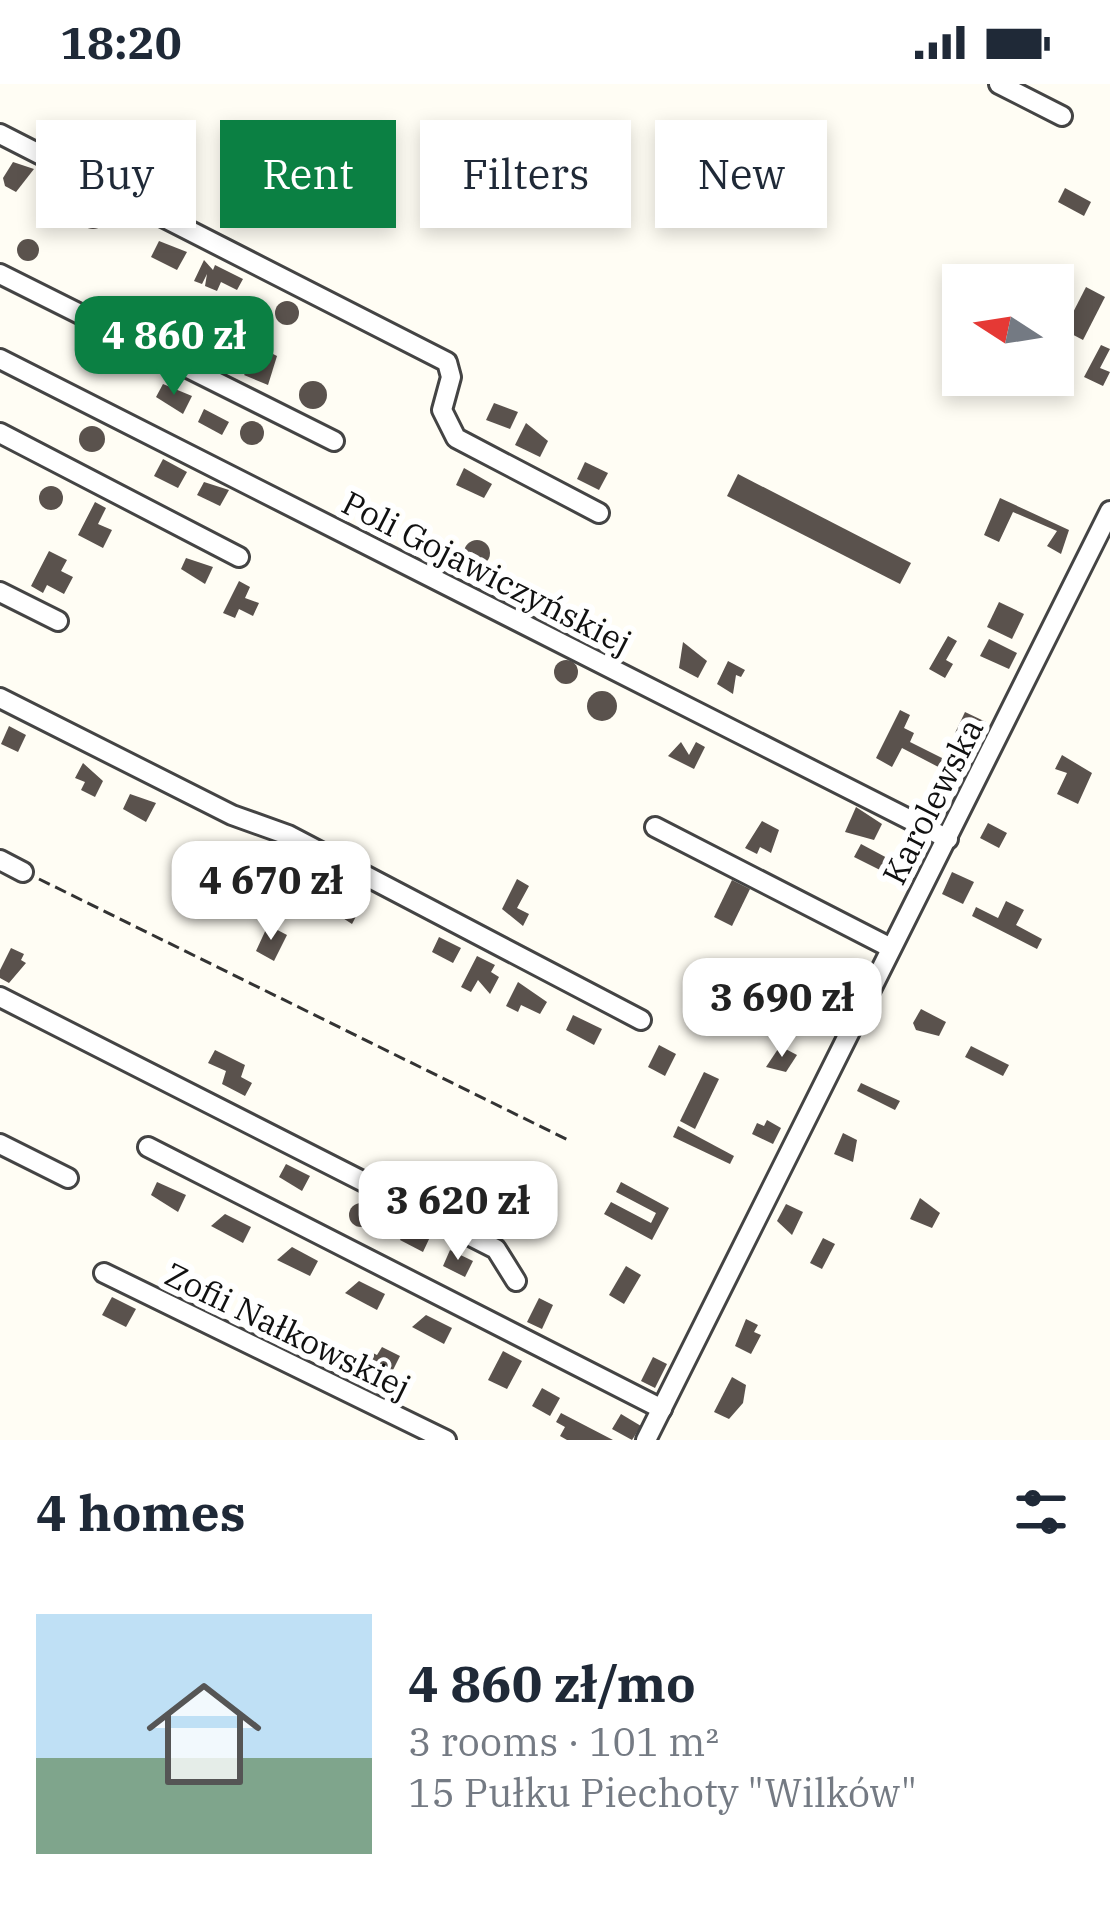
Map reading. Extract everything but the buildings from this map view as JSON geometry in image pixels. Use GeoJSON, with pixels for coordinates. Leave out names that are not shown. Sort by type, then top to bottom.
{"type":"FeatureCollection","features":[{"type":"Feature","properties":{"kind":"street"},"geometry":{"type":"LineString","coordinates":[[998,84],[1062,116]]}},
{"type":"Feature","properties":{"kind":"street"},"geometry":{"type":"LineString","coordinates":[[0,134],[447,362],[451,376],[442,410],[456,438],[599,513]]}},
{"type":"Feature","properties":{"kind":"street"},"geometry":{"type":"LineString","coordinates":[[0,274],[334,441]]}},
{"type":"Feature","properties":{"kind":"street","name":"Poli Gojawiczyńskiej"},"geometry":{"type":"LineString","coordinates":[[0,359],[948,839]]}},
{"type":"Feature","properties":{"kind":"street"},"geometry":{"type":"LineString","coordinates":[[0,433],[239,557]]}},
{"type":"Feature","properties":{"kind":"street","name":"Karolewska"},"geometry":{"type":"LineString","coordinates":[[646,1440],[1110,511]]}},
{"type":"Feature","properties":{"kind":"street"},"geometry":{"type":"LineString","coordinates":[[0,592],[58,621]]}},
{"type":"Feature","properties":{"kind":"street"},"geometry":{"type":"LineString","coordinates":[[0,698],[180,788],[288,835],[641,1020]]}},
{"type":"Feature","properties":{"kind":"street"},"geometry":{"type":"LineString","coordinates":[[655,827],[891,948]]}},
{"type":"Feature","properties":{"kind":"street"},"geometry":{"type":"LineString","coordinates":[[0,860],[23,872]]}},
{"type":"Feature","properties":{"kind":"street"},"geometry":{"type":"LineString","coordinates":[[0,997],[496,1249],[516,1281]]}},
{"type":"Feature","properties":{"kind":"street"},"geometry":{"type":"LineString","coordinates":[[0,1144],[68,1178]]}},
{"type":"Feature","properties":{"kind":"street"},"geometry":{"type":"LineString","coordinates":[[148,1147],[662,1409]]}},
{"type":"Feature","properties":{"kind":"street","name":"Zofii Nałkowskiej"},"geometry":{"type":"LineString","coordinates":[[104,1273],[446,1440]]}},
{"type":"Feature","properties":{"kind":"path"},"geometry":{"type":"LineString","coordinates":[[23,872],[570,1141]]}}]}
